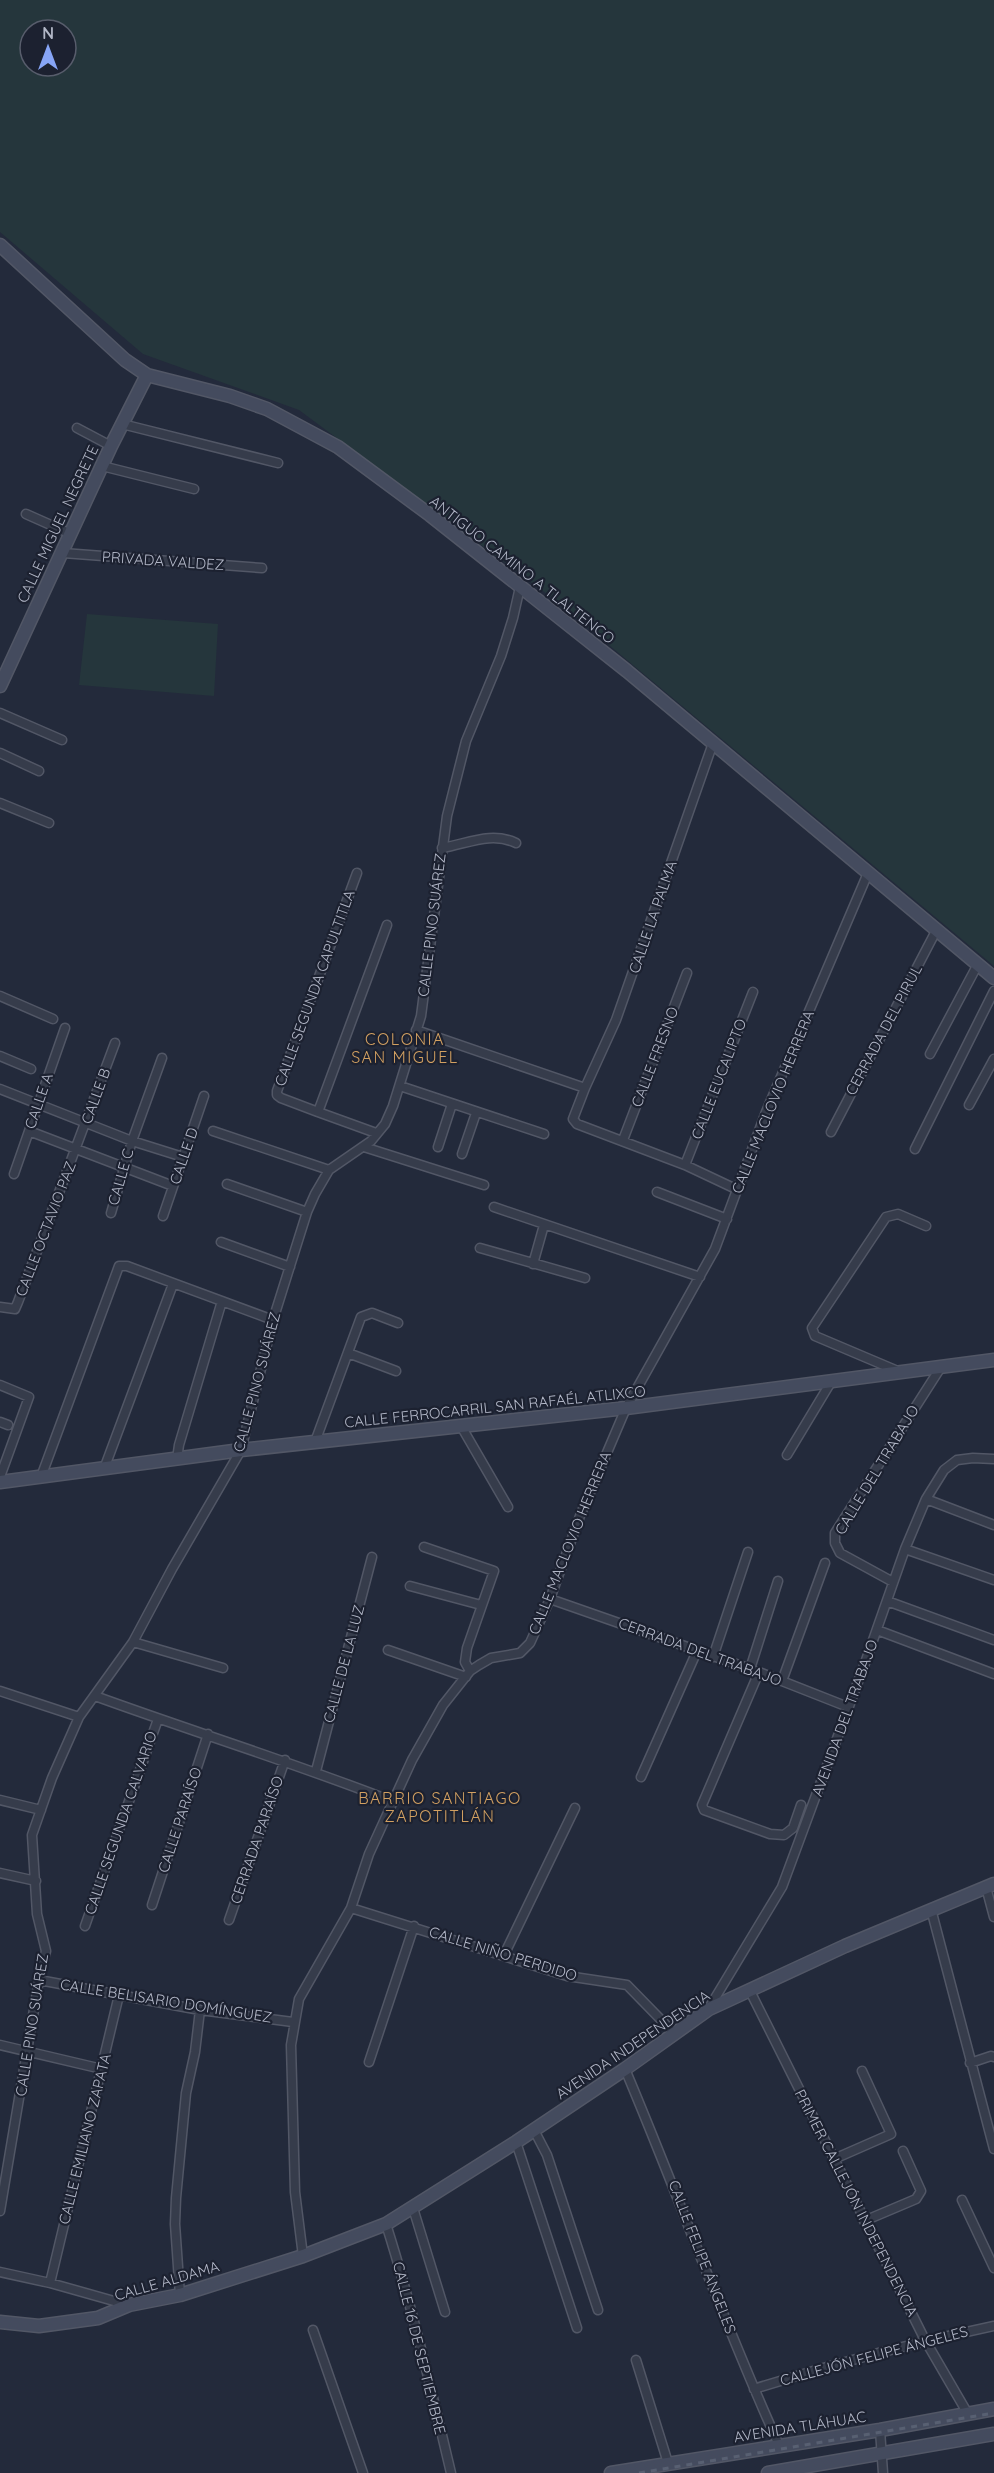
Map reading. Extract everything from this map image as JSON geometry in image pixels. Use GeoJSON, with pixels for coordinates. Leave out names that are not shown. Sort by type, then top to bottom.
{"type":"FeatureCollection","features":[{"type":"Feature","properties":{"kind":"street","name":"ANTIGUO CAMINO A TLALTENCO"},"geometry":{"type":"LineString","coordinates":[[0,245],[125,360],[147,375],[230,396],[267,409],[338,447],[520,587],[713,742],[994,978]]}},
{"type":"Feature","properties":{"kind":"street","name":"CALLE MIGUEL NEGRETE"},"geometry":{"type":"LineString","coordinates":[[0,686],[111,446],[147,375]]}},
{"type":"Feature","properties":{"kind":"street"},"geometry":{"type":"LineString","coordinates":[[122,424],[278,463]]}},
{"type":"Feature","properties":{"kind":"street"},"geometry":{"type":"LineString","coordinates":[[77,428],[111,446]]}},
{"type":"Feature","properties":{"kind":"street"},"geometry":{"type":"LineString","coordinates":[[102,466],[194,489]]}},
{"type":"Feature","properties":{"kind":"street"},"geometry":{"type":"LineString","coordinates":[[26,514],[71,534]]}},
{"type":"Feature","properties":{"kind":"street","name":"PRIVADA VALDEZ"},"geometry":{"type":"LineString","coordinates":[[63,553],[262,568]]}},
{"type":"Feature","properties":{"kind":"street","name":"CALLE PINO SUÁREZ"},"geometry":{"type":"LineString","coordinates":[[0,2211],[39,1980],[46,1951],[37,1914],[32,1835],[52,1778],[79,1716],[133,1642],[241,1450],[273,1320],[306,1212],[329,1170],[364,1147],[386,1124],[421,1016],[447,816],[466,741],[501,656],[520,587]]}},
{"type":"Feature","properties":{"kind":"street"},"geometry":{"type":"LineString","coordinates":[[0,713],[62,740]]}},
{"type":"Feature","properties":{"kind":"street","name":"CALLE LA PALMA"},"geometry":{"type":"LineString","coordinates":[[623,1140],[577,1124],[573,1119],[616,1020],[713,742]]}},
{"type":"Feature","properties":{"kind":"street"},"geometry":{"type":"LineString","coordinates":[[0,753],[39,771]]}},
{"type":"Feature","properties":{"kind":"street"},"geometry":{"type":"LineString","coordinates":[[0,803],[49,823]]}},
{"type":"Feature","properties":{"kind":"street"},"geometry":{"type":"LineString","coordinates":[[442,848],[492,837],[506,838],[516,843]]}},
{"type":"Feature","properties":{"kind":"street","name":"CALLE SEGUNDA CAPULTITLA"},"geometry":{"type":"LineString","coordinates":[[318,1112],[281,1098],[277,1095],[277,1091],[357,873]]}},
{"type":"Feature","properties":{"kind":"street","name":"CALLE MACLOVIO HERRERA"},"geometry":{"type":"LineString","coordinates":[[303,2256],[295,2192],[291,2045],[298,1999],[351,1908],[369,1854],[428,1730],[443,1705],[468,1674],[491,1658],[520,1653],[530,1643],[550,1599],[580,1516],[626,1408],[700,1277],[727,1219],[766,1112],[868,873]]}},
{"type":"Feature","properties":{"kind":"street"},"geometry":{"type":"LineString","coordinates":[[376,1133],[318,1112],[387,925]]}},
{"type":"Feature","properties":{"kind":"street","name":"CERRADA DEL PIRUL"},"geometry":{"type":"LineString","coordinates":[[831,1132],[937,929]]}},
{"type":"Feature","properties":{"kind":"street"},"geometry":{"type":"LineString","coordinates":[[930,1054],[978,964]]}},
{"type":"Feature","properties":{"kind":"street","name":"CALLE FRESNO"},"geometry":{"type":"LineString","coordinates":[[623,1140],[687,974]]}},
{"type":"Feature","properties":{"kind":"street"},"geometry":{"type":"LineString","coordinates":[[915,1149],[994,991]]}},
{"type":"Feature","properties":{"kind":"street","name":"CALLE EUCALIPTO"},"geometry":{"type":"LineString","coordinates":[[685,1165],[753,992]]}},
{"type":"Feature","properties":{"kind":"street"},"geometry":{"type":"LineString","coordinates":[[0,996],[53,1019]]}},
{"type":"Feature","properties":{"kind":"street","name":"CALLE A"},"geometry":{"type":"LineString","coordinates":[[14,1174],[65,1028]]}},
{"type":"Feature","properties":{"kind":"street"},"geometry":{"type":"LineString","coordinates":[[416,1030],[585,1088]]}},
{"type":"Feature","properties":{"kind":"street","name":"CALLE B"},"geometry":{"type":"LineString","coordinates":[[77,1149],[115,1043]]}},
{"type":"Feature","properties":{"kind":"street"},"geometry":{"type":"LineString","coordinates":[[0,1056],[32,1069]]}},
{"type":"Feature","properties":{"kind":"street","name":"CALLE C"},"geometry":{"type":"LineString","coordinates":[[111,1213],[132,1141],[162,1058]]}},
{"type":"Feature","properties":{"kind":"street"},"geometry":{"type":"LineString","coordinates":[[969,1105],[994,1059]]}},
{"type":"Feature","properties":{"kind":"street"},"geometry":{"type":"LineString","coordinates":[[400,1086],[543,1134]]}},
{"type":"Feature","properties":{"kind":"street"},"geometry":{"type":"LineString","coordinates":[[0,1089],[132,1141],[183,1157]]}},
{"type":"Feature","properties":{"kind":"street","name":"CALLE D"},"geometry":{"type":"LineString","coordinates":[[163,1216],[204,1096]]}},
{"type":"Feature","properties":{"kind":"street"},"geometry":{"type":"LineString","coordinates":[[438,1147],[452,1104]]}},
{"type":"Feature","properties":{"kind":"street"},"geometry":{"type":"LineString","coordinates":[[462,1154],[476,1113]]}},
{"type":"Feature","properties":{"kind":"street"},"geometry":{"type":"LineString","coordinates":[[29,1131],[173,1186]]}},
{"type":"Feature","properties":{"kind":"street"},"geometry":{"type":"LineString","coordinates":[[213,1131],[329,1170]]}},
{"type":"Feature","properties":{"kind":"street"},"geometry":{"type":"LineString","coordinates":[[623,1140],[738,1190]]}},
{"type":"Feature","properties":{"kind":"street"},"geometry":{"type":"LineString","coordinates":[[364,1147],[484,1185]]}},
{"type":"Feature","properties":{"kind":"street","name":"CALLE OCTAVIO PAZ"},"geometry":{"type":"LineString","coordinates":[[0,1307],[15,1309],[77,1149]]}},
{"type":"Feature","properties":{"kind":"street"},"geometry":{"type":"LineString","coordinates":[[227,1184],[306,1212]]}},
{"type":"Feature","properties":{"kind":"street"},"geometry":{"type":"LineString","coordinates":[[657,1192],[727,1219]]}},
{"type":"Feature","properties":{"kind":"street"},"geometry":{"type":"LineString","coordinates":[[494,1207],[700,1277]]}},
{"type":"Feature","properties":{"kind":"street"},"geometry":{"type":"LineString","coordinates":[[901,1372],[815,1336],[812,1332],[886,1217],[898,1214],[926,1226]]}},
{"type":"Feature","properties":{"kind":"street"},"geometry":{"type":"LineString","coordinates":[[533,1264],[544,1225]]}},
{"type":"Feature","properties":{"kind":"street"},"geometry":{"type":"LineString","coordinates":[[221,1242],[290,1267]]}},
{"type":"Feature","properties":{"kind":"street"},"geometry":{"type":"LineString","coordinates":[[480,1248],[585,1278]]}},
{"type":"Feature","properties":{"kind":"street"},"geometry":{"type":"LineString","coordinates":[[41,1477],[119,1266],[127,1266],[273,1320]]}},
{"type":"Feature","properties":{"kind":"street"},"geometry":{"type":"LineString","coordinates":[[104,1468],[173,1284]]}},
{"type":"Feature","properties":{"kind":"street"},"geometry":{"type":"LineString","coordinates":[[177,1459],[179,1445],[222,1301]]}},
{"type":"Feature","properties":{"kind":"street"},"geometry":{"type":"LineString","coordinates":[[315,1442],[361,1317],[372,1313],[398,1323]]}},
{"type":"Feature","properties":{"kind":"street"},"geometry":{"type":"LineString","coordinates":[[348,1353],[396,1371]]}},
{"type":"Feature","properties":{"kind":"street","name":"CALLE FERROCARRIL SAN RAFAÉL ATLIXCO"},"geometry":{"type":"LineString","coordinates":[[0,1482],[241,1450],[626,1408],[994,1360]]}},
{"type":"Feature","properties":{"kind":"street","name":"CALLE DEL TRABAJO"},"geometry":{"type":"LineString","coordinates":[[893,1582],[840,1553],[834,1543],[835,1533],[941,1367]]}},
{"type":"Feature","properties":{"kind":"street"},"geometry":{"type":"LineString","coordinates":[[787,1455],[831,1382]]}},
{"type":"Feature","properties":{"kind":"street"},"geometry":{"type":"LineString","coordinates":[[0,1384],[29,1397],[0,1477]]}},
{"type":"Feature","properties":{"kind":"street"},"geometry":{"type":"LineString","coordinates":[[461,1426],[508,1507]]}},
{"type":"Feature","properties":{"kind":"street","name":"AVENIDA DEL TRABAJO"},"geometry":{"type":"LineString","coordinates":[[709,2008],[782,1887],[905,1549],[926,1499],[944,1470],[957,1460],[994,1459]]}},
{"type":"Feature","properties":{"kind":"street"},"geometry":{"type":"LineString","coordinates":[[926,1499],[994,1525]]}},
{"type":"Feature","properties":{"kind":"street"},"geometry":{"type":"LineString","coordinates":[[424,1547],[495,1571],[467,1648],[465,1662],[468,1674]]}},
{"type":"Feature","properties":{"kind":"street"},"geometry":{"type":"LineString","coordinates":[[905,1549],[994,1580]]}},
{"type":"Feature","properties":{"kind":"street"},"geometry":{"type":"LineString","coordinates":[[713,1657],[748,1552]]}},
{"type":"Feature","properties":{"kind":"street","name":"CALLE DE LA LUZ"},"geometry":{"type":"LineString","coordinates":[[316,1771],[372,1557]]}},
{"type":"Feature","properties":{"kind":"street"},"geometry":{"type":"LineString","coordinates":[[782,1681],[825,1563]]}},
{"type":"Feature","properties":{"kind":"street"},"geometry":{"type":"LineString","coordinates":[[750,1669],[778,1581]]}},
{"type":"Feature","properties":{"kind":"street"},"geometry":{"type":"LineString","coordinates":[[410,1586],[481,1605]]}},
{"type":"Feature","properties":{"kind":"street","name":"CERRADA DEL TRABAJO"},"geometry":{"type":"LineString","coordinates":[[550,1599],[759,1672],[848,1707]]}},
{"type":"Feature","properties":{"kind":"street"},"geometry":{"type":"LineString","coordinates":[[887,1601],[994,1640]]}},
{"type":"Feature","properties":{"kind":"street"},"geometry":{"type":"LineString","coordinates":[[877,1630],[994,1674]]}},
{"type":"Feature","properties":{"kind":"street"},"geometry":{"type":"LineString","coordinates":[[133,1642],[223,1668]]}},
{"type":"Feature","properties":{"kind":"street"},"geometry":{"type":"LineString","coordinates":[[388,1650],[468,1674]]}},
{"type":"Feature","properties":{"kind":"street"},"geometry":{"type":"LineString","coordinates":[[641,1777],[697,1651]]}},
{"type":"Feature","properties":{"kind":"street"},"geometry":{"type":"LineString","coordinates":[[759,1672],[702,1805],[704,1810],[770,1834],[784,1835],[793,1828],[801,1805]]}},
{"type":"Feature","properties":{"kind":"street"},"geometry":{"type":"LineString","coordinates":[[0,1692],[79,1716]]}},
{"type":"Feature","properties":{"kind":"street"},"geometry":{"type":"LineString","coordinates":[[95,1696],[285,1760],[394,1802]]}},
{"type":"Feature","properties":{"kind":"street","name":"CALLE SEGUNDA CALVARIO"},"geometry":{"type":"LineString","coordinates":[[85,1926],[158,1719]]}},
{"type":"Feature","properties":{"kind":"street","name":"CALLE PARAÍSO"},"geometry":{"type":"LineString","coordinates":[[152,1905],[208,1734]]}},
{"type":"Feature","properties":{"kind":"street","name":"CERRADA PARAÍSO"},"geometry":{"type":"LineString","coordinates":[[229,1920],[285,1760]]}},
{"type":"Feature","properties":{"kind":"street"},"geometry":{"type":"LineString","coordinates":[[0,1800],[41,1810]]}},
{"type":"Feature","properties":{"kind":"street"},"geometry":{"type":"LineString","coordinates":[[504,1954],[575,1808]]}},
{"type":"Feature","properties":{"kind":"street"},"geometry":{"type":"LineString","coordinates":[[0,1873],[36,1881]]}},
{"type":"Feature","properties":{"kind":"street"},"geometry":{"type":"LineString","coordinates":[[990,1886],[994,1917]]}},
{"type":"Feature","properties":{"kind":"street","name":"AVENIDA INDEPENDENCIA"},"geometry":{"type":"LineString","coordinates":[[303,2256],[386,2224],[413,2208],[625,2069],[709,2008],[931,1909],[990,1886]]}},
{"type":"Feature","properties":{"kind":"street","name":"CALLE NIÑO PERDIDO"},"geometry":{"type":"LineString","coordinates":[[351,1908],[504,1954],[567,1976],[627,1985],[673,2032]]}},
{"type":"Feature","properties":{"kind":"street"},"geometry":{"type":"LineString","coordinates":[[931,1909],[994,2149]]}},
{"type":"Feature","properties":{"kind":"street"},"geometry":{"type":"LineString","coordinates":[[369,2062],[414,1926]]}},
{"type":"Feature","properties":{"kind":"street","name":"CALLE BELISARIO DOMÍNGUEZ"},"geometry":{"type":"LineString","coordinates":[[39,1980],[201,2010],[293,2022]]}},
{"type":"Feature","properties":{"kind":"street","name":"PRIMER CALLEJÓN INDEPENDENCIA"},"geometry":{"type":"LineString","coordinates":[[749,1989],[925,2340],[968,2414]]}},
{"type":"Feature","properties":{"kind":"street","name":"CALLE EMILIANO ZAPATA"},"geometry":{"type":"LineString","coordinates":[[50,2283],[119,1995]]}},
{"type":"Feature","properties":{"kind":"street"},"geometry":{"type":"LineString","coordinates":[[180,2295],[175,2224],[176,2198],[186,2093],[201,2010]]}},
{"type":"Feature","properties":{"kind":"street"},"geometry":{"type":"LineString","coordinates":[[0,2045],[102,2069]]}},
{"type":"Feature","properties":{"kind":"street"},"geometry":{"type":"LineString","coordinates":[[970,2063],[994,2057]]}},
{"type":"Feature","properties":{"kind":"street","name":"CALLE FELIPE ÁNGELES"},"geometry":{"type":"LineString","coordinates":[[625,2069],[664,2160],[754,2389],[779,2445]]}},
{"type":"Feature","properties":{"kind":"street"},"geometry":{"type":"LineString","coordinates":[[834,2159],[891,2134],[862,2071]]}},
{"type":"Feature","properties":{"kind":"street"},"geometry":{"type":"LineString","coordinates":[[534,2130],[547,2155],[598,2310]]}},
{"type":"Feature","properties":{"kind":"street"},"geometry":{"type":"LineString","coordinates":[[516,2142],[577,2328]]}},
{"type":"Feature","properties":{"kind":"street"},"geometry":{"type":"LineString","coordinates":[[864,2221],[916,2199],[919,2195],[921,2191],[903,2151]]}},
{"type":"Feature","properties":{"kind":"street"},"geometry":{"type":"LineString","coordinates":[[963,2200],[994,2268]]}},
{"type":"Feature","properties":{"kind":"street"},"geometry":{"type":"LineString","coordinates":[[413,2208],[445,2312]]}},
{"type":"Feature","properties":{"kind":"street","name":"CALLE 16 DE SEPTIEMBRE"},"geometry":{"type":"LineString","coordinates":[[386,2224],[424,2356],[451,2473]]}},
{"type":"Feature","properties":{"kind":"street","name":"CALLE ALDAMA"},"geometry":{"type":"LineString","coordinates":[[0,2322],[18,2326],[67,2324],[98,2318],[129,2305],[180,2295],[303,2256]]}},
{"type":"Feature","properties":{"kind":"street"},"geometry":{"type":"LineString","coordinates":[[0,2272],[129,2305]]}},
{"type":"Feature","properties":{"kind":"street","name":"CALLEJÓN FELIPE ÁNGELES"},"geometry":{"type":"LineString","coordinates":[[754,2389],[823,2367],[925,2340],[994,2326]]}},
{"type":"Feature","properties":{"kind":"street"},"geometry":{"type":"LineString","coordinates":[[313,2330],[363,2473]]}},
{"type":"Feature","properties":{"kind":"street"},"geometry":{"type":"LineString","coordinates":[[636,2360],[668,2463]]}},
{"type":"Feature","properties":{"kind":"street","name":"AVENIDA TLÁHUAC"},"geometry":{"type":"LineString","coordinates":[[610,2473],[880,2430],[994,2409]]}},
{"type":"Feature","properties":{"kind":"street"},"geometry":{"type":"LineString","coordinates":[[880,2430],[883,2473]]}},
{"type":"Feature","properties":{"kind":"street"},"geometry":{"type":"LineString","coordinates":[[768,2473],[883,2455],[994,2434]]}},
{"type":"Feature","properties":{"kind":"shaded area"},"geometry":{"type":"Polygon","coordinates":[[[0,0],[994,0],[994,966],[555,600],[299,410],[143,354],[0,232],[0,0]]]}},
{"type":"Feature","properties":{"kind":"shaded area"},"geometry":{"type":"Polygon","coordinates":[[[87,614],[218,624],[214,696],[79,685],[87,614]]]}},
{"type":"Feature","properties":{"kind":"railway"},"geometry":{"type":"LineString","coordinates":[[639,2473],[994,2413]]}},
{"type":"Feature","properties":{"kind":"district","name":"COLONIA SAN MIGUEL"},"geometry":{"type":"Point","coordinates":[405,1048]}},
{"type":"Feature","properties":{"kind":"district","name":"BARRIO SANTIAGO ZAPOTITLÁN"},"geometry":{"type":"Point","coordinates":[440,1807]}}]}
